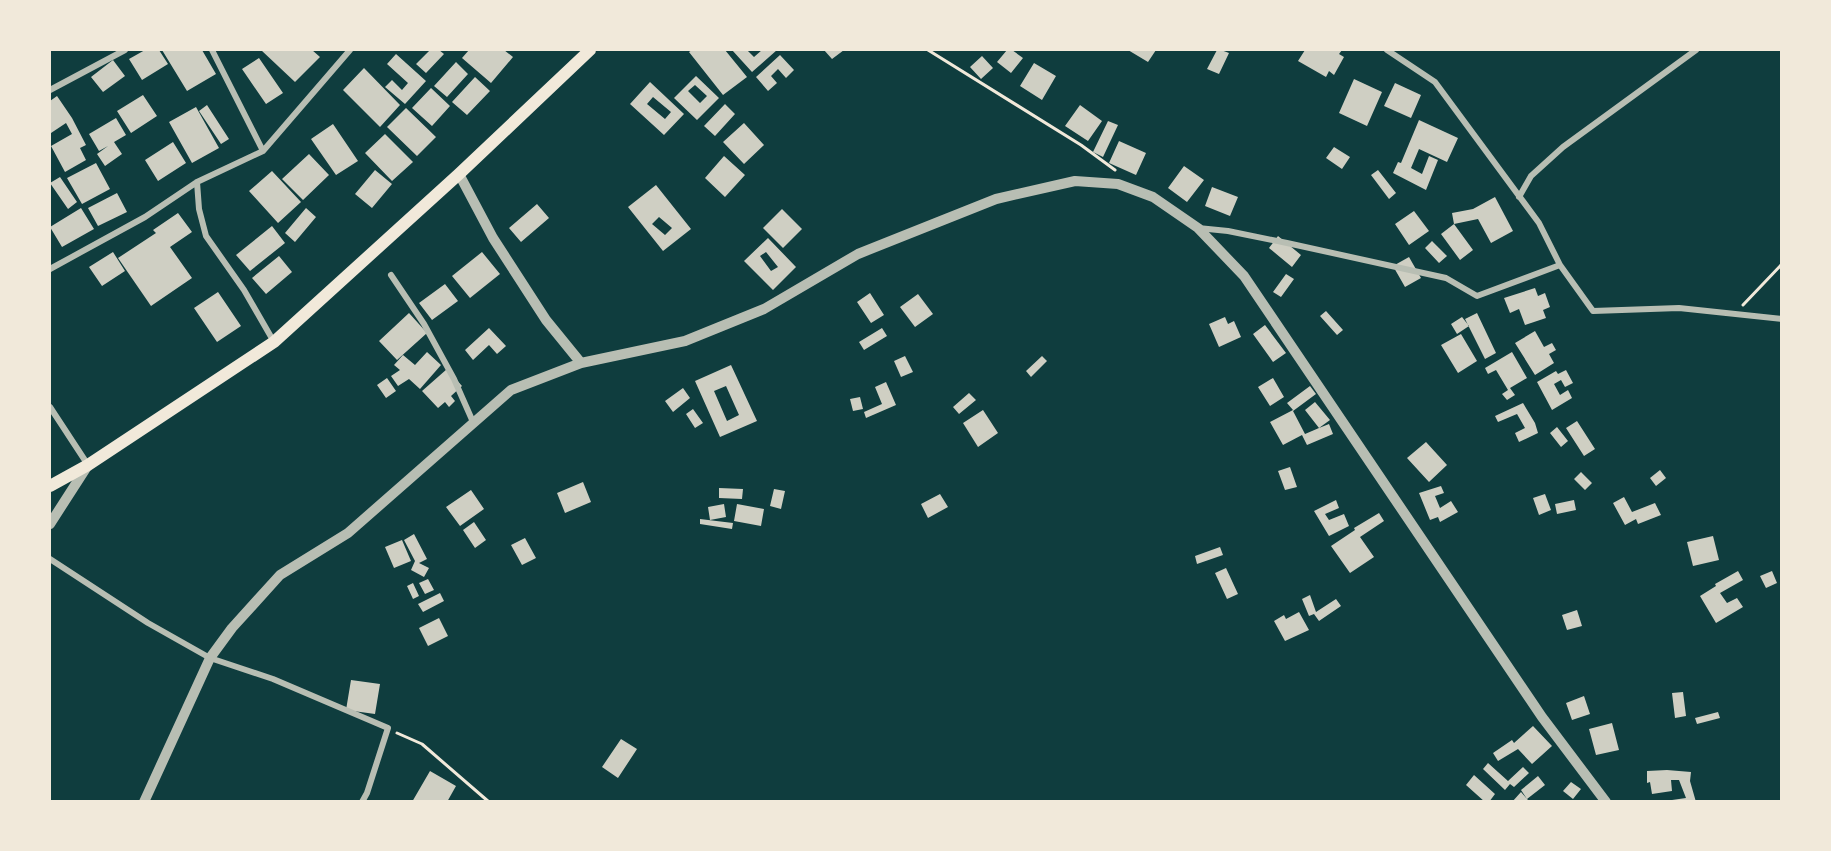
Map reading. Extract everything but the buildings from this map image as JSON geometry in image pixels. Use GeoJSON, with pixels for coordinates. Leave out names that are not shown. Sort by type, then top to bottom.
{"type":"FeatureCollection","features":[{"type":"Feature","properties":{"kind":"main road"},"geometry":{"type":"LineString","coordinates":[[50,486],[88,465],[274,342],[459,174],[590,50]]}},
{"type":"Feature","properties":{"kind":"street"},"geometry":{"type":"LineString","coordinates":[[50,90],[125,50]]}},
{"type":"Feature","properties":{"kind":"street"},"geometry":{"type":"LineString","coordinates":[[212,50],[263,151]]}},
{"type":"Feature","properties":{"kind":"street"},"geometry":{"type":"LineString","coordinates":[[50,269],[146,217],[197,182],[263,151],[350,50]]}},
{"type":"Feature","properties":{"kind":"street"},"geometry":{"type":"LineString","coordinates":[[1387,50],[1435,82],[1539,223],[1560,265],[1593,311],[1679,308],[1782,319]]}},
{"type":"Feature","properties":{"kind":"street"},"geometry":{"type":"LineString","coordinates":[[1519,197],[1531,176],[1563,147],[1696,50]]}},
{"type":"Feature","properties":{"kind":"street"},"geometry":{"type":"LineString","coordinates":[[459,174],[499,248],[546,320],[581,363]]}},
{"type":"Feature","properties":{"kind":"street"},"geometry":{"type":"LineString","coordinates":[[144,801],[210,658],[232,628],[280,575],[348,533],[511,390],[581,363],[685,341],[764,309],[858,254],[996,199],[1075,181],[1118,184],[1154,197],[1198,228],[1244,276],[1542,717],[1606,801]]}},
{"type":"Feature","properties":{"kind":"street"},"geometry":{"type":"LineString","coordinates":[[197,182],[199,209],[206,236],[244,290],[274,342]]}},
{"type":"Feature","properties":{"kind":"street"},"geometry":{"type":"LineString","coordinates":[[1198,228],[1228,231],[1446,278],[1477,296],[1560,265]]}},
{"type":"Feature","properties":{"kind":"street"},"geometry":{"type":"LineString","coordinates":[[392,275],[424,324],[454,379],[473,422]]}},
{"type":"Feature","properties":{"kind":"street"},"geometry":{"type":"LineString","coordinates":[[50,407],[88,465],[50,524]]}},
{"type":"Feature","properties":{"kind":"street"},"geometry":{"type":"LineString","coordinates":[[50,559],[148,622],[210,658],[273,679],[388,728],[367,793],[362,801]]}},
{"type":"Feature","properties":{"kind":"path"},"geometry":{"type":"LineString","coordinates":[[928,50],[1117,171]]}},
{"type":"Feature","properties":{"kind":"path"},"geometry":{"type":"LineString","coordinates":[[1734,315],[1782,264]]}},
{"type":"Feature","properties":{"kind":"path"},"geometry":{"type":"LineString","coordinates":[[388,728],[422,744],[489,801]]}}]}
